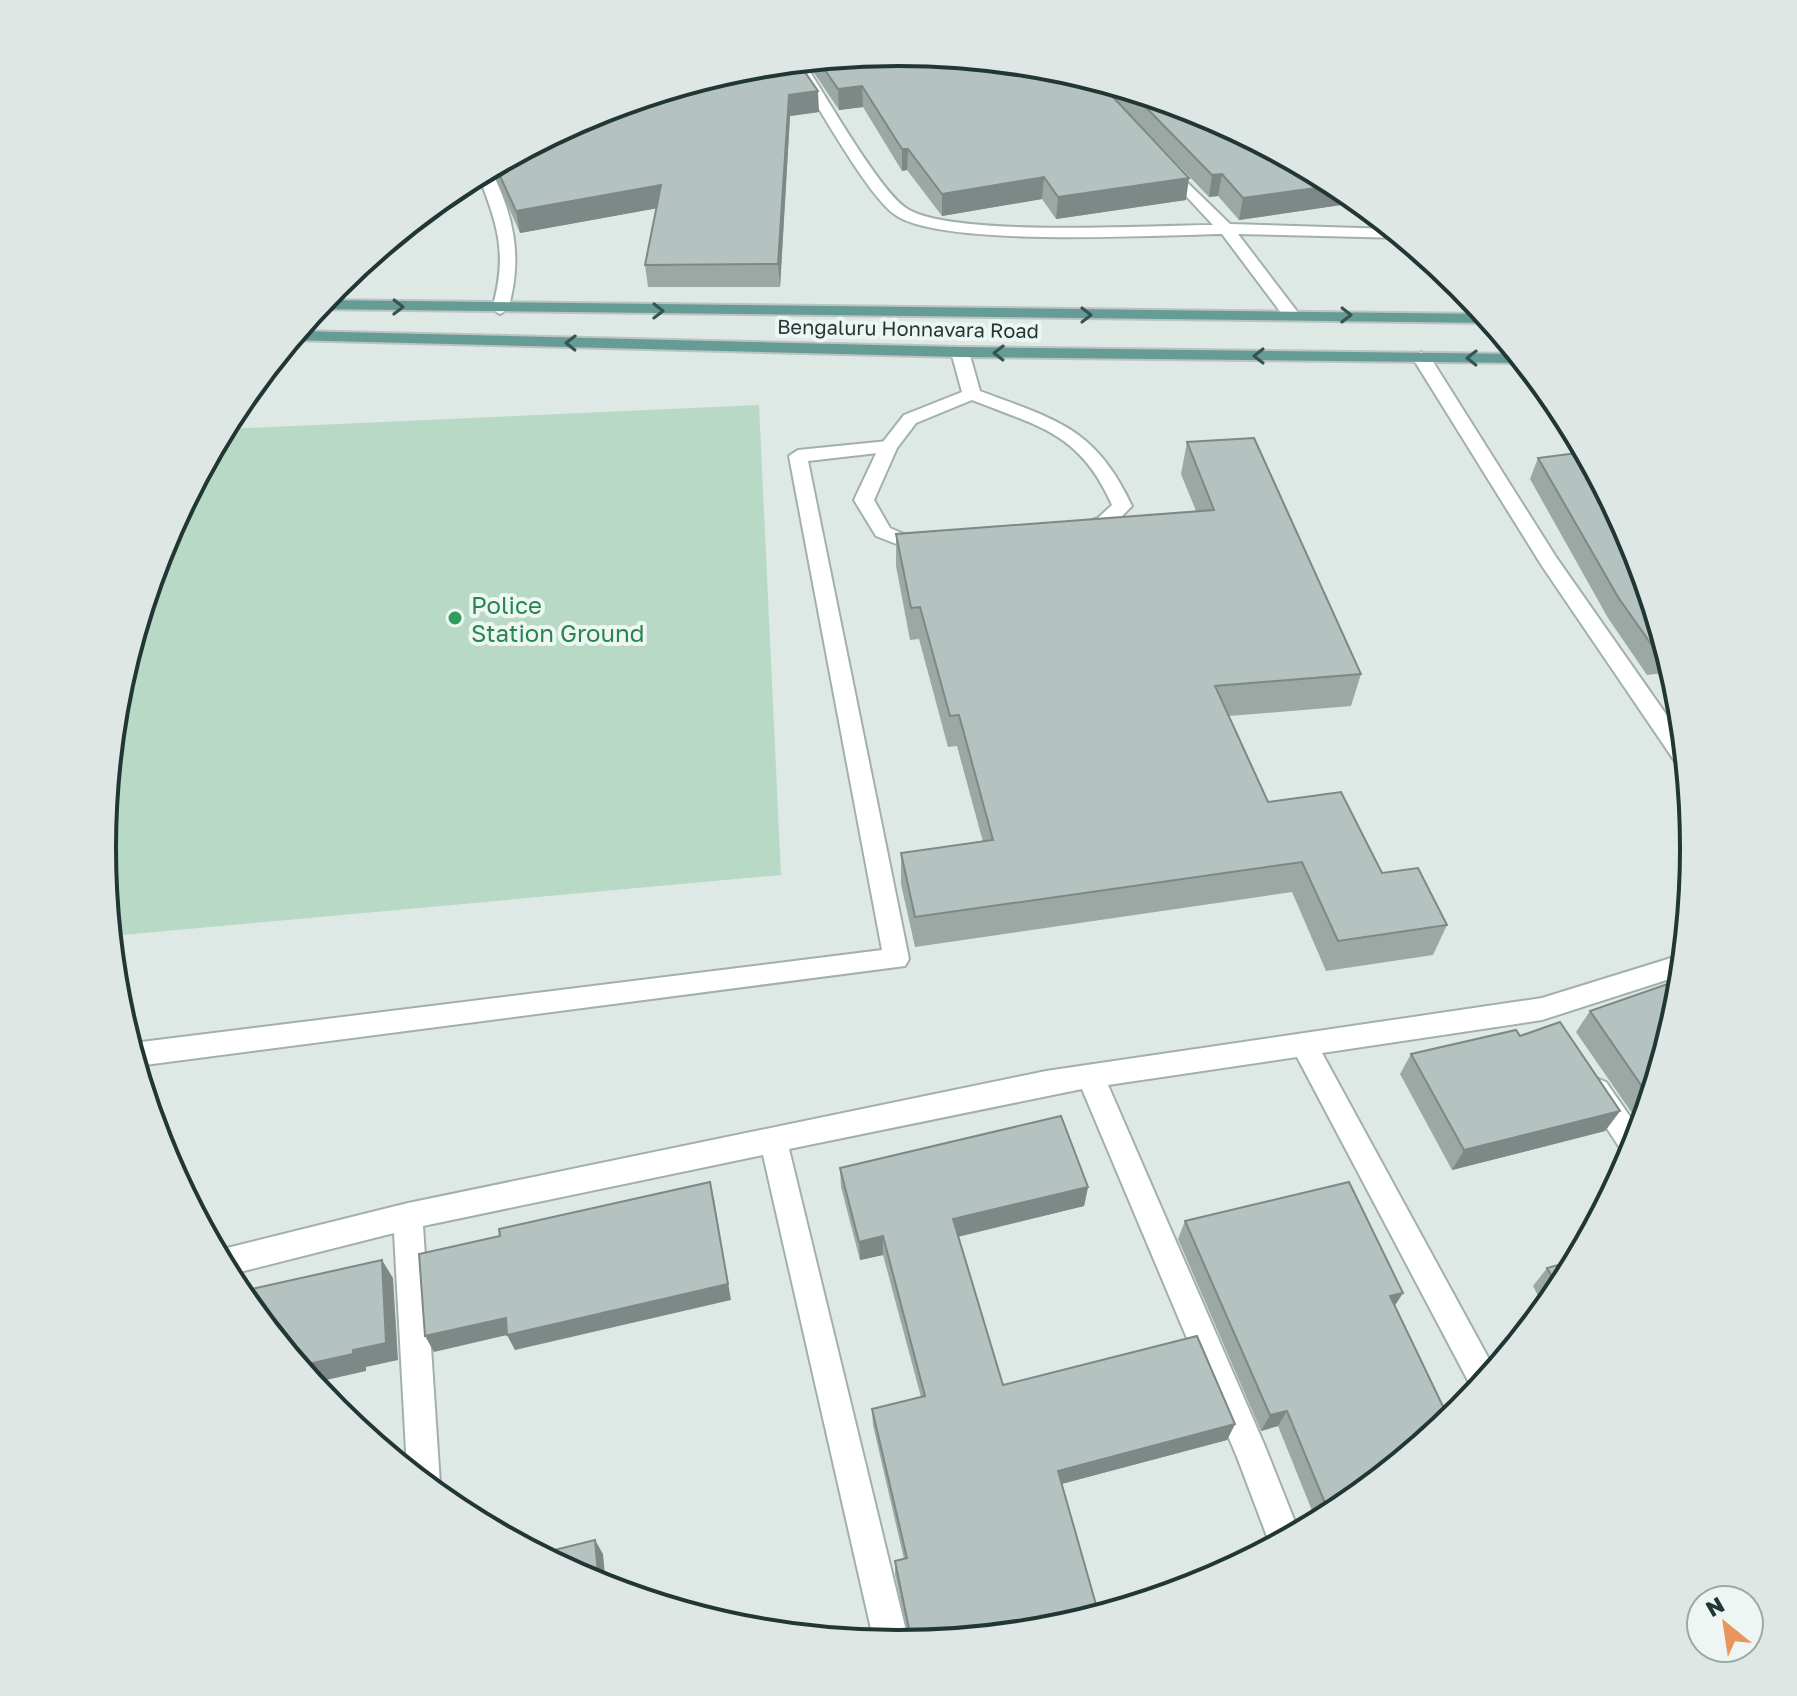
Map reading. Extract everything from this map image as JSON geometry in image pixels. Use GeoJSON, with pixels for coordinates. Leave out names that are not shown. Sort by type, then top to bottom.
{"type":"FeatureCollection","features":[{"type":"Feature","properties":{"kind":"main road","name":"Bengaluru Honnavara Road"},"geometry":{"type":"LineString","coordinates":[[336,305],[1291,314],[1473,319]]}},
{"type":"Feature","properties":{"kind":"main road","name":"Bengaluru Honnavara Road"},"geometry":{"type":"LineString","coordinates":[[307,336],[960,352],[1508,359]]}},
{"type":"Feature","properties":{"kind":"street"},"geometry":{"type":"LineString","coordinates":[[803,72],[879,187],[898,210],[918,221],[1015,232],[1226,229],[1382,234]]}},
{"type":"Feature","properties":{"kind":"street"},"geometry":{"type":"LineString","coordinates":[[1154,153],[1226,229],[1291,314]]}},
{"type":"Feature","properties":{"kind":"street"},"geometry":{"type":"LineString","coordinates":[[488,183],[511,243],[511,275],[500,309]]}},
{"type":"Feature","properties":{"kind":"street"},"geometry":{"type":"LineString","coordinates":[[960,352],[972,394]]}},
{"type":"Feature","properties":{"kind":"street"},"geometry":{"type":"LineString","coordinates":[[1421,357],[1471,443],[1580,612],[1673,742]]}},
{"type":"Feature","properties":{"kind":"street"},"geometry":{"type":"LineString","coordinates":[[972,394],[1044,419],[1082,443],[1115,486],[1122,506],[1105,522],[1064,537],[917,546],[895,541],[875,527],[864,500],[888,447],[910,419],[972,394]]}},
{"type":"Feature","properties":{"kind":"street"},"geometry":{"type":"LineString","coordinates":[[144,1054],[896,959],[798,456],[888,447]]}},
{"type":"Feature","properties":{"kind":"street"},"geometry":{"type":"LineString","coordinates":[[234,1259],[408,1216],[1090,1075],[1305,1047],[1542,1009],[1671,968]]}},
{"type":"Feature","properties":{"kind":"street"},"geometry":{"type":"LineString","coordinates":[[1542,1009],[1559,1034]]}},
{"type":"Feature","properties":{"kind":"street"},"geometry":{"type":"LineString","coordinates":[[1305,1047],[1479,1372]]}},
{"type":"Feature","properties":{"kind":"street"},"geometry":{"type":"LineString","coordinates":[[1585,1072],[1626,1134]]}},
{"type":"Feature","properties":{"kind":"street"},"geometry":{"type":"LineString","coordinates":[[1090,1075],[1253,1455],[1281,1529]]}},
{"type":"Feature","properties":{"kind":"street"},"geometry":{"type":"LineString","coordinates":[[773,1139],[889,1630]]}},
{"type":"Feature","properties":{"kind":"street"},"geometry":{"type":"LineString","coordinates":[[408,1216],[423,1469]]}},
{"type":"Feature","properties":{"kind":"green space","name":"Police Station Ground"},"geometry":{"type":"Polygon","coordinates":[[[759,405],[781,875],[122,935],[116,848],[118,797],[123,746],[143,646],[176,549],[197,502],[239,428],[759,405]]]}},
{"type":"Feature","properties":{"kind":"building"},"geometry":{"type":"Polygon","coordinates":[[[898,66],[1001,73],[1101,93],[1113,97],[1189,178],[1058,197],[1044,177],[942,194],[908,149],[902,149],[862,86],[838,89],[825,70],[898,66]]]}},
{"type":"Feature","properties":{"kind":"building"},"geometry":{"type":"Polygon","coordinates":[[[805,72],[818,91],[789,95],[778,264],[645,265],[661,185],[516,211],[500,176],[599,126],[696,93],[796,73],[805,72]]]}},
{"type":"Feature","properties":{"kind":"building"},"geometry":{"type":"Polygon","coordinates":[[[1145,107],[1244,147],[1317,188],[1243,198],[1222,174],[1212,175],[1145,107]]]}},
{"type":"Feature","properties":{"kind":"building"},"geometry":{"type":"Polygon","coordinates":[[[1254,438],[1361,674],[1215,686],[1268,802],[1341,792],[1382,873],[1418,868],[1447,925],[1338,941],[1302,862],[915,917],[901,853],[993,840],[959,715],[950,716],[920,607],[911,608],[896,534],[1214,510],[1187,442],[1254,438]]]}},
{"type":"Feature","properties":{"kind":"building"},"geometry":{"type":"Polygon","coordinates":[[[1574,453],[1576,457],[1621,549],[1655,649],[1618,597],[1538,458],[1574,453]]]}},
{"type":"Feature","properties":{"kind":"building"},"geometry":{"type":"Polygon","coordinates":[[[1668,984],[1643,1087],[1590,1011],[1668,984]]]}},
{"type":"Feature","properties":{"kind":"building"},"geometry":{"type":"Polygon","coordinates":[[[1560,1022],[1620,1111],[1464,1150],[1411,1054],[1516,1030],[1520,1036],[1560,1022]]]}},
{"type":"Feature","properties":{"kind":"building"},"geometry":{"type":"Polygon","coordinates":[[[1061,1116],[1088,1187],[953,1219],[1003,1385],[1197,1336],[1235,1424],[1058,1471],[1096,1604],[1001,1623],[909,1630],[895,1561],[907,1558],[872,1409],[925,1396],[883,1236],[859,1242],[840,1168],[1061,1116]]]}},
{"type":"Feature","properties":{"kind":"building"},"geometry":{"type":"Polygon","coordinates":[[[710,1182],[728,1284],[507,1335],[506,1318],[425,1336],[419,1254],[500,1236],[499,1229],[710,1182]]]}},
{"type":"Feature","properties":{"kind":"building"},"geometry":{"type":"Polygon","coordinates":[[[1349,1182],[1403,1293],[1390,1296],[1444,1408],[1375,1468],[1325,1503],[1287,1411],[1270,1415],[1185,1221],[1349,1182]]]}},
{"type":"Feature","properties":{"kind":"building"},"geometry":{"type":"Polygon","coordinates":[[[382,1260],[386,1343],[311,1363],[253,1289],[382,1260]]]}},
{"type":"Feature","properties":{"kind":"building"},"geometry":{"type":"Polygon","coordinates":[[[1560,1264],[1552,1277],[1547,1268],[1560,1264]]]}},
{"type":"Feature","properties":{"kind":"building"},"geometry":{"type":"Polygon","coordinates":[[[595,1540],[598,1569],[555,1550],[595,1540]]]}},
{"type":"Feature","properties":{"kind":"place","name":"Police Station Ground"},"geometry":{"type":"Point","coordinates":[455,618]}}]}
